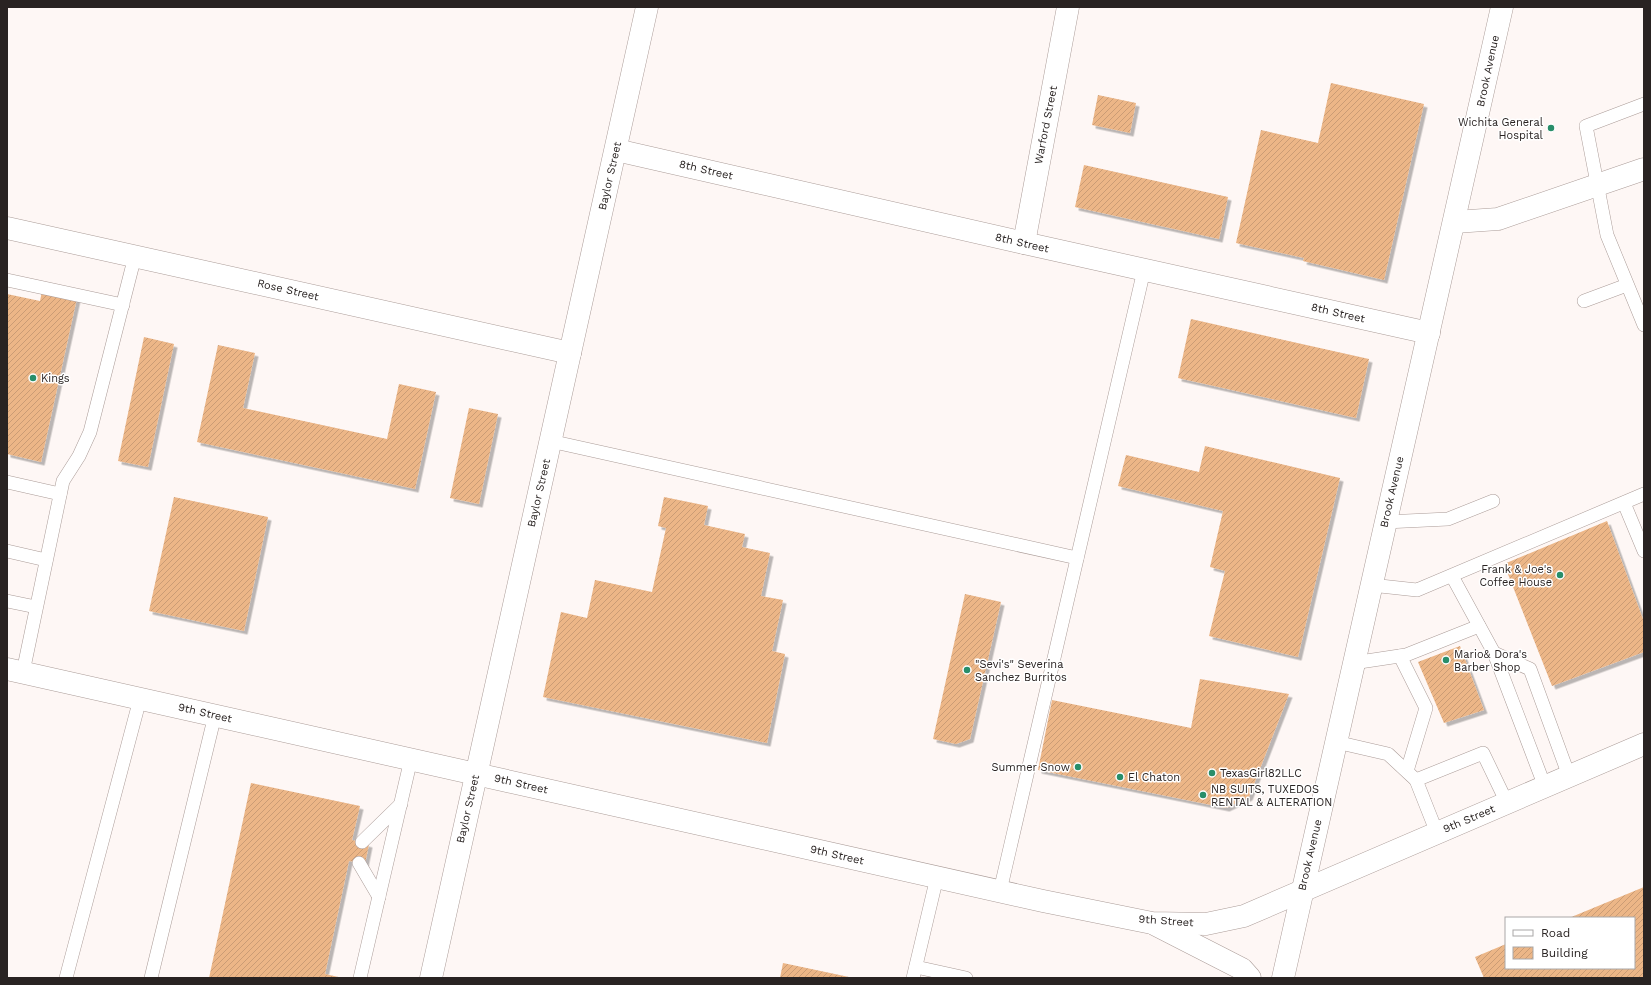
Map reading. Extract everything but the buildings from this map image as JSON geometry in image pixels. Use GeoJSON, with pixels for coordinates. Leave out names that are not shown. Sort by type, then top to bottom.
{"type":"FeatureCollection","features":[{"type":"Feature","properties":{"kind":"street","name":"Baylor Street"},"geometry":{"type":"LineString","coordinates":[[431,978],[647,7]]}},
{"type":"Feature","properties":{"kind":"street","name":"Warford Street"},"geometry":{"type":"LineString","coordinates":[[1024,243],[1068,7]]}},
{"type":"Feature","properties":{"kind":"street","name":"Brook Avenue"},"geometry":{"type":"LineString","coordinates":[[1283,978],[1428,333],[1455,222],[1502,7]]}},
{"type":"Feature","properties":{"kind":"street","name":"8th Street"},"geometry":{"type":"LineString","coordinates":[[616,150],[1428,333]]}},
{"type":"Feature","properties":{"kind":"street"},"geometry":{"type":"LineString","coordinates":[[1455,222],[1498,219],[1598,186],[1643,173]]}},
{"type":"Feature","properties":{"kind":"street","name":"Rose Street"},"geometry":{"type":"LineString","coordinates":[[7,228],[570,353]]}},
{"type":"Feature","properties":{"kind":"street","name":"9th Street"},"geometry":{"type":"LineString","coordinates":[[15,670],[1000,892],[1152,923],[1206,924],[1244,916],[1644,744]]}},
{"type":"Feature","properties":{"kind":"street"},"geometry":{"type":"LineString","coordinates":[[1152,923],[1242,969],[1250,978]]}},
{"type":"Feature","properties":{"kind":"lane"},"geometry":{"type":"LineString","coordinates":[[1644,104],[1586,126],[1607,235],[1644,325]]}},
{"type":"Feature","properties":{"kind":"lane"},"geometry":{"type":"LineString","coordinates":[[15,670],[36,607],[63,481],[79,456],[90,432],[135,256]]}},
{"type":"Feature","properties":{"kind":"lane"},"geometry":{"type":"LineString","coordinates":[[1000,892],[1144,270]]}},
{"type":"Feature","properties":{"kind":"lane"},"geometry":{"type":"LineString","coordinates":[[7,280],[123,305]]}},
{"type":"Feature","properties":{"kind":"lane"},"geometry":{"type":"LineString","coordinates":[[1584,302],[1627,285]]}},
{"type":"Feature","properties":{"kind":"lane"},"geometry":{"type":"LineString","coordinates":[[550,441],[1078,558]]}},
{"type":"Feature","properties":{"kind":"lane"},"geometry":{"type":"LineString","coordinates":[[7,482],[60,494]]}},
{"type":"Feature","properties":{"kind":"lane"},"geometry":{"type":"LineString","coordinates":[[1371,585],[1417,590],[1644,494]]}},
{"type":"Feature","properties":{"kind":"lane"},"geometry":{"type":"LineString","coordinates":[[1385,522],[1448,519],[1493,500]]}},
{"type":"Feature","properties":{"kind":"lane"},"geometry":{"type":"LineString","coordinates":[[1624,503],[1644,551]]}},
{"type":"Feature","properties":{"kind":"lane"},"geometry":{"type":"LineString","coordinates":[[7,551],[46,560]]}},
{"type":"Feature","properties":{"kind":"lane"},"geometry":{"type":"LineString","coordinates":[[1452,576],[1494,653],[1545,787]]}},
{"type":"Feature","properties":{"kind":"lane"},"geometry":{"type":"LineString","coordinates":[[7,601],[36,607]]}},
{"type":"Feature","properties":{"kind":"lane"},"geometry":{"type":"LineString","coordinates":[[1353,663],[1406,655],[1479,626]]}},
{"type":"Feature","properties":{"kind":"lane"},"geometry":{"type":"LineString","coordinates":[[1494,653],[1530,668],[1569,776]]}},
{"type":"Feature","properties":{"kind":"lane"},"geometry":{"type":"LineString","coordinates":[[1400,656],[1426,708],[1411,775]]}},
{"type":"Feature","properties":{"kind":"lane"},"geometry":{"type":"LineString","coordinates":[[66,978],[140,699]]}},
{"type":"Feature","properties":{"kind":"lane"},"geometry":{"type":"LineString","coordinates":[[151,978],[215,716]]}},
{"type":"Feature","properties":{"kind":"lane"},"geometry":{"type":"LineString","coordinates":[[1336,742],[1388,754],[1411,775],[1437,833]]}},
{"type":"Feature","properties":{"kind":"lane"},"geometry":{"type":"LineString","coordinates":[[1411,775],[1483,753],[1507,803]]}},
{"type":"Feature","properties":{"kind":"lane"},"geometry":{"type":"LineString","coordinates":[[360,978],[411,759]]}},
{"type":"Feature","properties":{"kind":"lane"},"geometry":{"type":"LineString","coordinates":[[362,842],[400,804]]}},
{"type":"Feature","properties":{"kind":"lane"},"geometry":{"type":"LineString","coordinates":[[359,863],[379,897]]}},
{"type":"Feature","properties":{"kind":"lane"},"geometry":{"type":"LineString","coordinates":[[937,877],[914,972],[966,978]]}},
{"type":"Feature","properties":{"kind":"place","name":"Wichita General Hospital"},"geometry":{"type":"Point","coordinates":[1551,128]}},
{"type":"Feature","properties":{"kind":"place","name":"Kings"},"geometry":{"type":"Point","coordinates":[33,378]}},
{"type":"Feature","properties":{"kind":"place","name":"Frank & Joe's Coffee House"},"geometry":{"type":"Point","coordinates":[1560,575]}},
{"type":"Feature","properties":{"kind":"place","name":"Mario& Dora's Barber Shop"},"geometry":{"type":"Point","coordinates":[1446,660]}},
{"type":"Feature","properties":{"kind":"place","name":"\"Sevi's\" Severina Sanchez Burritos"},"geometry":{"type":"Point","coordinates":[967,670]}},
{"type":"Feature","properties":{"kind":"place","name":"Summer Snow"},"geometry":{"type":"Point","coordinates":[1078,767]}},
{"type":"Feature","properties":{"kind":"place","name":"TexasGirl82LLC"},"geometry":{"type":"Point","coordinates":[1212,773]}},
{"type":"Feature","properties":{"kind":"place","name":"El Chaton"},"geometry":{"type":"Point","coordinates":[1120,777]}},
{"type":"Feature","properties":{"kind":"place","name":"NB SUITS, TUXEDOS RENTAL & ALTERATION"},"geometry":{"type":"Point","coordinates":[1203,795]}}]}
